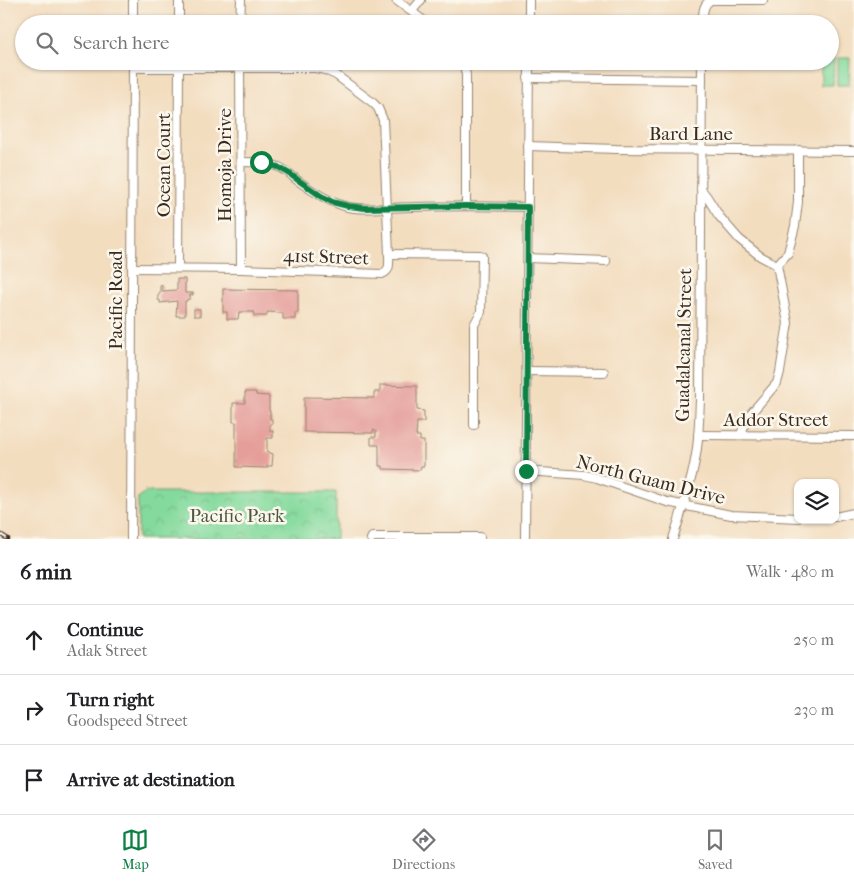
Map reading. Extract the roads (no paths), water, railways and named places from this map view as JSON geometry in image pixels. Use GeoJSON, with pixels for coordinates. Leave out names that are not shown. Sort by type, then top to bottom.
{"type":"FeatureCollection","features":[{"type":"Feature","properties":{"kind":"street"},"geometry":{"type":"LineString","coordinates":[[133,0],[133,15]]}},
{"type":"Feature","properties":{"kind":"street"},"geometry":{"type":"LineString","coordinates":[[179,0],[179,15]]}},
{"type":"Feature","properties":{"kind":"street"},"geometry":{"type":"LineString","coordinates":[[240,0],[240,15]]}},
{"type":"Feature","properties":{"kind":"street"},"geometry":{"type":"LineString","coordinates":[[396,0],[417,15]]}},
{"type":"Feature","properties":{"kind":"street"},"geometry":{"type":"LineString","coordinates":[[412,11],[421,0]]}},
{"type":"Feature","properties":{"kind":"street"},"geometry":{"type":"LineString","coordinates":[[529,0],[529,15]]}},
{"type":"Feature","properties":{"kind":"street"},"geometry":{"type":"LineString","coordinates":[[703,15],[706,3],[711,0],[763,0]]}},
{"type":"Feature","properties":{"kind":"street","name":"Pacific Road"},"geometry":{"type":"LineString","coordinates":[[131,539],[133,70]]}},
{"type":"Feature","properties":{"kind":"street","name":"Ocean Court"},"geometry":{"type":"LineString","coordinates":[[178,268],[179,70]]}},
{"type":"Feature","properties":{"kind":"street","name":"Homoja Drive"},"geometry":{"type":"LineString","coordinates":[[240,70],[241,269]]}},
{"type":"Feature","properties":{"kind":"street"},"geometry":{"type":"LineString","coordinates":[[325,70],[336,75],[372,102],[378,108],[383,120],[389,254]]}},
{"type":"Feature","properties":{"kind":"street"},"geometry":{"type":"LineString","coordinates":[[465,70],[466,206]]}},
{"type":"Feature","properties":{"kind":"street"},"geometry":{"type":"LineString","coordinates":[[525,539],[528,70]]}},
{"type":"Feature","properties":{"kind":"street","name":"Guadalcanal Street"},"geometry":{"type":"LineString","coordinates":[[673,539],[694,466],[698,435],[700,392],[702,70]]}},
{"type":"Feature","properties":{"kind":"street"},"geometry":{"type":"LineString","coordinates":[[528,78],[702,80]]}},
{"type":"Feature","properties":{"kind":"street","name":"Bard Lane"},"geometry":{"type":"LineString","coordinates":[[528,146],[854,151]]}},
{"type":"Feature","properties":{"kind":"street"},"geometry":{"type":"LineString","coordinates":[[777,265],[788,253],[796,226],[798,150]]}},
{"type":"Feature","properties":{"kind":"street"},"geometry":{"type":"LineString","coordinates":[[241,162],[261,162],[278,167],[321,196],[356,208],[528,207]]}},
{"type":"Feature","properties":{"kind":"street"},"geometry":{"type":"LineString","coordinates":[[701,189],[719,216],[739,239],[760,256],[777,265]]}},
{"type":"Feature","properties":{"kind":"street","name":"41st Street"},"geometry":{"type":"LineString","coordinates":[[132,268],[241,269],[382,274],[387,271],[389,254],[480,255],[482,256],[481,312],[474,325],[474,425]]}},
{"type":"Feature","properties":{"kind":"street"},"geometry":{"type":"LineString","coordinates":[[528,258],[606,261]]}},
{"type":"Feature","properties":{"kind":"street"},"geometry":{"type":"LineString","coordinates":[[741,436],[746,419],[776,383],[780,372],[788,323],[777,265]]}},
{"type":"Feature","properties":{"kind":"street"},"geometry":{"type":"LineString","coordinates":[[526,371],[604,372]]}},
{"type":"Feature","properties":{"kind":"street","name":"Addor Street"},"geometry":{"type":"LineString","coordinates":[[698,435],[854,436]]}},
{"type":"Feature","properties":{"kind":"street","name":"North Guam Drive"},"geometry":{"type":"LineString","coordinates":[[526,471],[584,475],[648,496],[731,515],[794,518]]}},
{"type":"Feature","properties":{"kind":"street"},"geometry":{"type":"LineString","coordinates":[[839,515],[854,513]]}},
{"type":"Feature","properties":{"kind":"street"},"geometry":{"type":"LineString","coordinates":[[371,539],[372,537],[480,537],[480,539]]}},
{"type":"Feature","properties":{"kind":"railway"},"geometry":{"type":"LineString","coordinates":[[0,534],[8,539]]}},
{"type":"Feature","properties":{"kind":"park label","name":"Pacific Park"},"geometry":{"type":"Point","coordinates":[237,515]}}]}
